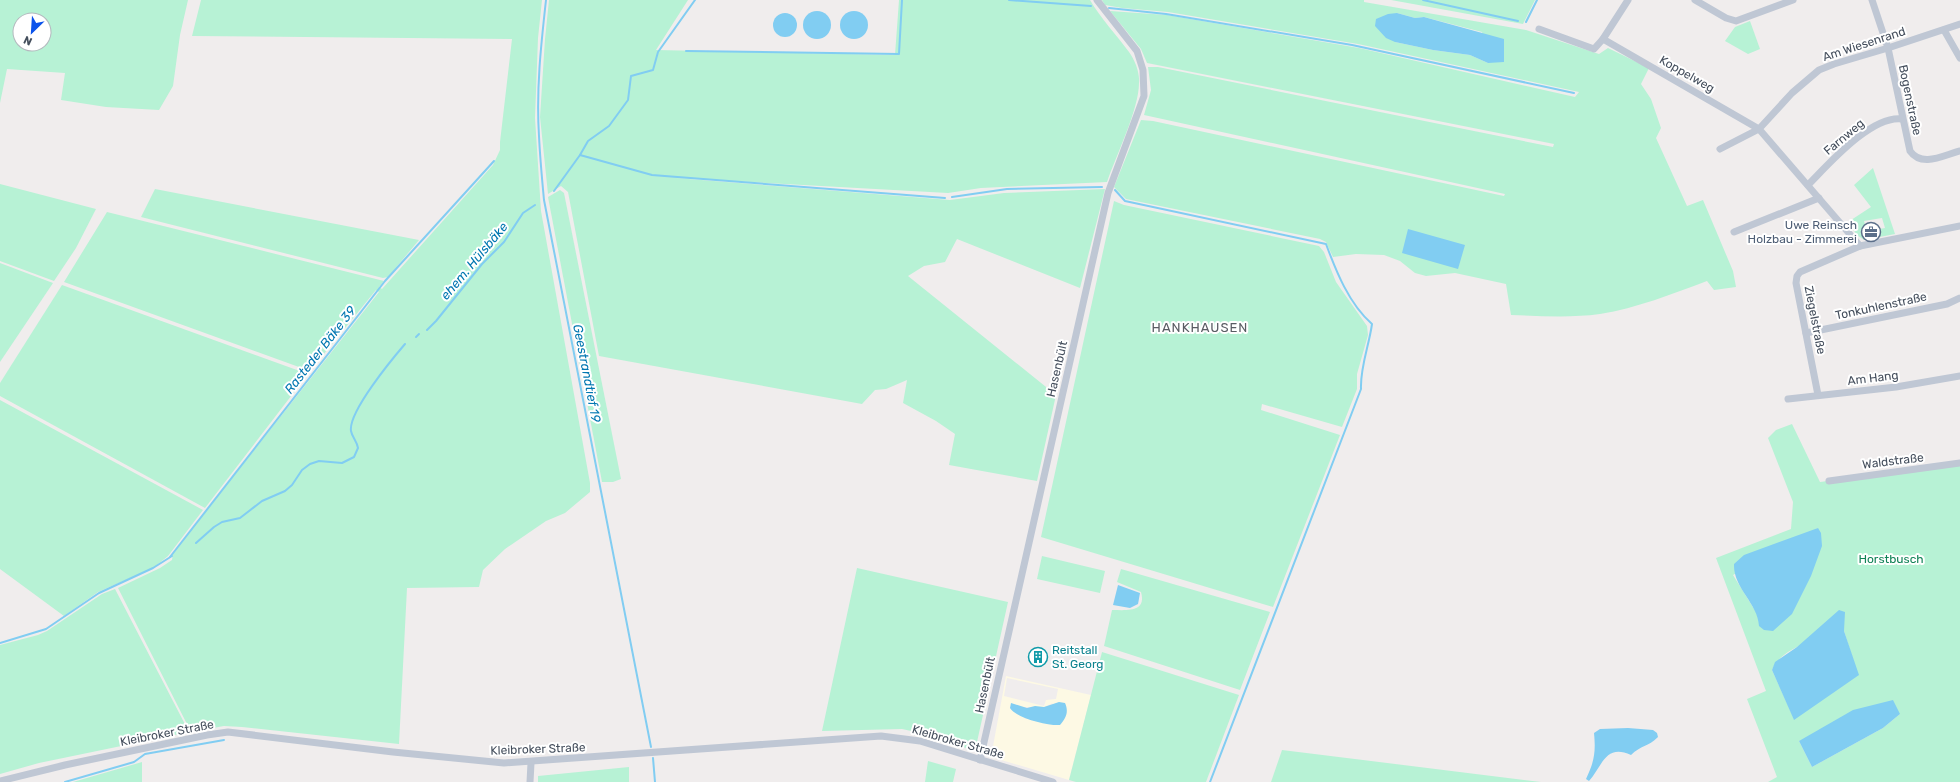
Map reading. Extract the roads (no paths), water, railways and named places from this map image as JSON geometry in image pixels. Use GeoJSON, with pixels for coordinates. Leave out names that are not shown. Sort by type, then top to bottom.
{"type":"FeatureCollection","features":[{"type":"Feature","properties":{"kind":"street","name":"Hasenbült"},"geometry":{"type":"LineString","coordinates":[[980,760],[1108,193],[1144,96],[1143,70],[1137,51],[1097,0]]}},
{"type":"Feature","properties":{"kind":"street"},"geometry":{"type":"LineString","coordinates":[[1539,29],[1594,49],[1603,39],[1628,0]]}},
{"type":"Feature","properties":{"kind":"street"},"geometry":{"type":"LineString","coordinates":[[1695,0],[1730,20],[1736,21],[1792,0]]}},
{"type":"Feature","properties":{"kind":"street","name":"Bogenstraße"},"geometry":{"type":"LineString","coordinates":[[1872,0],[1888,48],[1910,151],[1920,160],[1926,161],[1960,151]]}},
{"type":"Feature","properties":{"kind":"street","name":"Am Wiesenrand"},"geometry":{"type":"LineString","coordinates":[[1759,129],[1792,93],[1819,70],[1960,24]]}},
{"type":"Feature","properties":{"kind":"street"},"geometry":{"type":"LineString","coordinates":[[1944,30],[1960,58]]}},
{"type":"Feature","properties":{"kind":"street","name":"Koppelweg"},"geometry":{"type":"LineString","coordinates":[[1603,39],[1759,129]]}},
{"type":"Feature","properties":{"kind":"street","name":"Farnweg"},"geometry":{"type":"LineString","coordinates":[[1808,185],[1863,133],[1894,118],[1902,119]]}},
{"type":"Feature","properties":{"kind":"street"},"geometry":{"type":"LineString","coordinates":[[1720,149],[1759,129],[1860,246]]}},
{"type":"Feature","properties":{"kind":"street"},"geometry":{"type":"LineString","coordinates":[[1734,232],[1819,198]]}},
{"type":"Feature","properties":{"kind":"street","name":"Ziegelstraße"},"geometry":{"type":"LineString","coordinates":[[1818,395],[1796,283],[1797,276],[1800,272],[1860,246],[1960,226]]}},
{"type":"Feature","properties":{"kind":"street","name":"Tonkuhlenstraße"},"geometry":{"type":"LineString","coordinates":[[1806,333],[1947,304],[1960,298]]}},
{"type":"Feature","properties":{"kind":"street","name":"Am Hang"},"geometry":{"type":"LineString","coordinates":[[1788,399],[1896,387],[1960,376]]}},
{"type":"Feature","properties":{"kind":"street","name":"Waldstraße"},"geometry":{"type":"LineString","coordinates":[[1830,481],[1960,464]]}},
{"type":"Feature","properties":{"kind":"street","name":"Kleibroker Straße"},"geometry":{"type":"LineString","coordinates":[[0,781],[73,763],[228,732],[477,761],[531,762],[881,736],[920,741],[1053,782]]}},
{"type":"Feature","properties":{"kind":"street"},"geometry":{"type":"LineString","coordinates":[[530,782],[531,762]]}},
{"type":"Feature","properties":{"kind":"water"},"geometry":{"type":"Polygon","coordinates":[[[817,11],[827,15],[831,25],[827,35],[817,39],[807,35],[803,25],[807,15],[817,11]]]}},
{"type":"Feature","properties":{"kind":"water"},"geometry":{"type":"Polygon","coordinates":[[[854,11],[864,15],[868,25],[864,35],[854,39],[844,35],[840,25],[844,15],[854,11]]]}},
{"type":"Feature","properties":{"kind":"water"},"geometry":{"type":"Polygon","coordinates":[[[785,13],[793,17],[797,25],[793,33],[785,37],[777,33],[773,25],[777,17],[785,13]]]}},
{"type":"Feature","properties":{"kind":"water"},"geometry":{"type":"Polygon","coordinates":[[[1397,13],[1415,18],[1424,17],[1504,39],[1504,62],[1488,63],[1470,55],[1433,50],[1395,42],[1386,38],[1375,26],[1376,19],[1388,14],[1397,13]]]}},
{"type":"Feature","properties":{"kind":"water"},"geometry":{"type":"Polygon","coordinates":[[[1408,229],[1465,245],[1458,269],[1402,253],[1408,229]]]}},
{"type":"Feature","properties":{"kind":"water"},"geometry":{"type":"Polygon","coordinates":[[[1818,528],[1821,533],[1822,546],[1811,576],[1792,614],[1773,631],[1764,630],[1759,626],[1755,610],[1737,581],[1734,564],[1744,555],[1818,528]]]}},
{"type":"Feature","properties":{"kind":"water"},"geometry":{"type":"Polygon","coordinates":[[[1118,585],[1140,593],[1138,604],[1130,608],[1113,605],[1118,585]]]}},
{"type":"Feature","properties":{"kind":"water"},"geometry":{"type":"Polygon","coordinates":[[[1839,610],[1845,612],[1844,631],[1859,675],[1794,720],[1772,670],[1775,662],[1797,647],[1839,610]]]}},
{"type":"Feature","properties":{"kind":"water"},"geometry":{"type":"Polygon","coordinates":[[[1893,700],[1900,714],[1883,728],[1812,767],[1799,741],[1853,710],[1893,700]]]}},
{"type":"Feature","properties":{"kind":"water"},"geometry":{"type":"Polygon","coordinates":[[[1059,702],[1065,703],[1067,709],[1065,717],[1060,725],[1033,721],[1013,712],[1010,708],[1011,703],[1027,708],[1035,706],[1044,707],[1059,702]]]}},
{"type":"Feature","properties":{"kind":"water"},"geometry":{"type":"Polygon","coordinates":[[[1628,728],[1653,730],[1657,733],[1658,737],[1631,755],[1622,752],[1610,754],[1601,763],[1589,781],[1586,779],[1594,757],[1594,733],[1600,729],[1628,728]]]}},
{"type":"Feature","properties":{"kind":"waterway","name":"Geestrandtief 19"},"geometry":{"type":"LineString","coordinates":[[546,0],[538,102],[539,144],[544,200],[651,747]]}},
{"type":"Feature","properties":{"kind":"waterway"},"geometry":{"type":"LineString","coordinates":[[554,191],[580,155],[588,141],[609,126],[628,100],[631,76],[653,70],[658,52],[695,0]]}},
{"type":"Feature","properties":{"kind":"waterway"},"geometry":{"type":"LineString","coordinates":[[686,51],[899,54],[902,0]]}},
{"type":"Feature","properties":{"kind":"waterway"},"geometry":{"type":"LineString","coordinates":[[1009,0],[1091,6]]}},
{"type":"Feature","properties":{"kind":"waterway"},"geometry":{"type":"LineString","coordinates":[[1423,0],[1518,21]]}},
{"type":"Feature","properties":{"kind":"waterway"},"geometry":{"type":"LineString","coordinates":[[1526,22],[1537,0]]}},
{"type":"Feature","properties":{"kind":"waterway"},"geometry":{"type":"LineString","coordinates":[[1109,8],[1166,14],[1352,45],[1574,93]]}},
{"type":"Feature","properties":{"kind":"waterway"},"geometry":{"type":"LineString","coordinates":[[580,155],[652,175],[945,198]]}},
{"type":"Feature","properties":{"kind":"waterway","name":"Rasteder Bäke 39"},"geometry":{"type":"LineString","coordinates":[[170,557],[385,281],[494,161]]}},
{"type":"Feature","properties":{"kind":"waterway"},"geometry":{"type":"LineString","coordinates":[[952,197],[1007,189],[1102,187]]}},
{"type":"Feature","properties":{"kind":"waterway"},"geometry":{"type":"LineString","coordinates":[[1115,190],[1125,201],[1326,244],[1344,287],[1357,307],[1372,324],[1363,365],[1361,389],[1210,782]]}},
{"type":"Feature","properties":{"kind":"waterway","name":"ehem. Hülsbäke"},"geometry":{"type":"LineString","coordinates":[[427,330],[482,264],[504,242],[523,213],[535,205]]}},
{"type":"Feature","properties":{"kind":"waterway","name":"ehem. Hülsbäke"},"geometry":{"type":"LineString","coordinates":[[416,337],[419,334]]}},
{"type":"Feature","properties":{"kind":"waterway","name":"ehem. Hülsbäke"},"geometry":{"type":"LineString","coordinates":[[196,543],[222,522],[240,518],[262,501],[285,491],[292,485],[302,470],[310,464],[319,461],[342,463],[354,457],[358,448],[351,431],[352,422],[356,411],[372,386],[405,344]]}},
{"type":"Feature","properties":{"kind":"waterway"},"geometry":{"type":"LineString","coordinates":[[0,643],[46,629],[99,593],[153,568],[172,556]]}},
{"type":"Feature","properties":{"kind":"waterway"},"geometry":{"type":"LineString","coordinates":[[65,782],[134,762],[145,754],[224,740]]}},
{"type":"Feature","properties":{"kind":"waterway","name":"Geestrandtief 19"},"geometry":{"type":"LineString","coordinates":[[653,758],[655,782]]}},
{"type":"Feature","properties":{"kind":"place","name":"Uwe Reinsch Holzbau - Zimmerei"},"geometry":{"type":"Point","coordinates":[1871,232]}},
{"type":"Feature","properties":{"kind":"place","name":"Reitstall St. Georg"},"geometry":{"type":"Point","coordinates":[1038,657]}},
{"type":"Feature","properties":{"kind":"district","name":"HANKHAUSEN"},"geometry":{"type":"Point","coordinates":[1200,327]}},
{"type":"Feature","properties":{"kind":"park label","name":"Horstbusch"},"geometry":{"type":"Point","coordinates":[1891,559]}}]}
